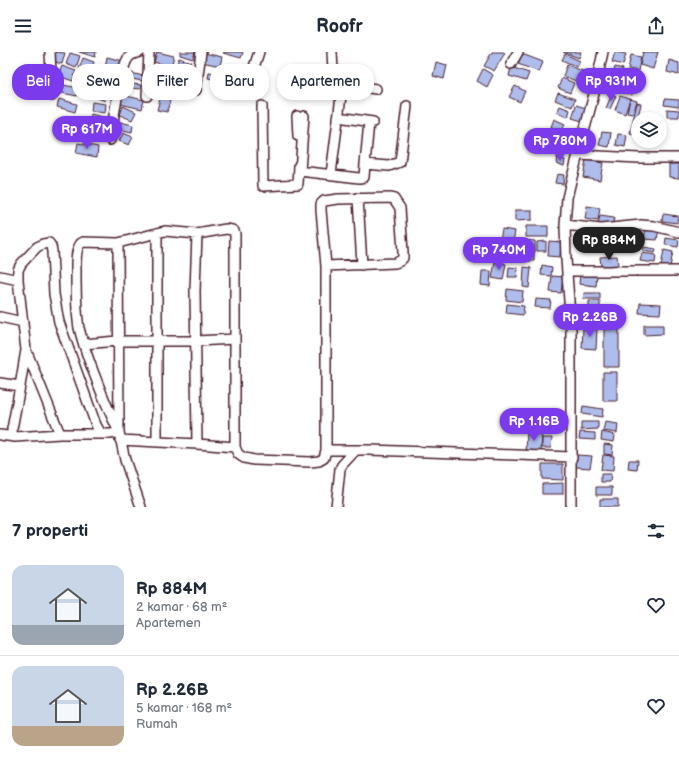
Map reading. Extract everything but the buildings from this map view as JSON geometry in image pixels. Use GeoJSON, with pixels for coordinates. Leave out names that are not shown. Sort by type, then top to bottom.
{"type":"FeatureCollection","features":[{"type":"Feature","properties":{"kind":"street"},"geometry":{"type":"LineString","coordinates":[[50,52],[51,64]]}},
{"type":"Feature","properties":{"kind":"street"},"geometry":{"type":"LineString","coordinates":[[110,140],[122,74],[127,59],[133,54],[140,52]]}},
{"type":"Feature","properties":{"kind":"street"},"geometry":{"type":"LineString","coordinates":[[148,64],[149,52]]}},
{"type":"Feature","properties":{"kind":"street"},"geometry":{"type":"LineString","coordinates":[[199,64],[201,52]]}},
{"type":"Feature","properties":{"kind":"street"},"geometry":{"type":"LineString","coordinates":[[255,64],[259,52]]}},
{"type":"Feature","properties":{"kind":"street"},"geometry":{"type":"LineString","coordinates":[[332,52],[333,64]]}},
{"type":"Feature","properties":{"kind":"street"},"geometry":{"type":"LineString","coordinates":[[511,64],[518,52]]}},
{"type":"Feature","properties":{"kind":"street"},"geometry":{"type":"LineString","coordinates":[[571,507],[571,329],[565,225],[567,198],[593,98],[603,52]]}},
{"type":"Feature","properties":{"kind":"street"},"geometry":{"type":"LineString","coordinates":[[331,174],[341,100]]}},
{"type":"Feature","properties":{"kind":"street"},"geometry":{"type":"LineString","coordinates":[[262,106],[263,186],[298,184],[300,171],[301,116]]}},
{"type":"Feature","properties":{"kind":"street"},"geometry":{"type":"LineString","coordinates":[[365,164],[389,166],[400,162],[407,106]]}},
{"type":"Feature","properties":{"kind":"street"},"geometry":{"type":"LineString","coordinates":[[300,171],[359,178],[364,177],[371,122],[338,117]]}},
{"type":"Feature","properties":{"kind":"street"},"geometry":{"type":"LineString","coordinates":[[578,155],[679,158]]}},
{"type":"Feature","properties":{"kind":"street"},"geometry":{"type":"LineString","coordinates":[[358,198],[362,264]]}},
{"type":"Feature","properties":{"kind":"street"},"geometry":{"type":"LineString","coordinates":[[141,507],[134,491],[117,434],[79,327],[77,313],[76,265],[78,246],[80,243],[118,243],[165,231],[196,234],[229,229],[234,231],[236,234],[235,448],[238,454],[244,458],[254,460],[310,462],[319,461],[324,458],[326,450],[326,266],[321,204],[324,201],[338,199],[394,199],[400,208],[403,258],[400,262],[326,266]]}},
{"type":"Feature","properties":{"kind":"street"},"geometry":{"type":"LineString","coordinates":[[565,225],[602,229],[647,225],[679,232]]}},
{"type":"Feature","properties":{"kind":"street"},"geometry":{"type":"LineString","coordinates":[[157,233],[157,442]]}},
{"type":"Feature","properties":{"kind":"street"},"geometry":{"type":"LineString","coordinates":[[196,234],[195,291],[197,444]]}},
{"type":"Feature","properties":{"kind":"street"},"geometry":{"type":"LineString","coordinates":[[15,437],[12,433],[12,429],[26,350],[18,270],[21,264],[38,247],[49,243],[52,251],[54,294],[59,322],[96,425],[101,434]]}},
{"type":"Feature","properties":{"kind":"street"},"geometry":{"type":"LineString","coordinates":[[117,434],[118,243]]}},
{"type":"Feature","properties":{"kind":"street"},"geometry":{"type":"LineString","coordinates":[[567,272],[679,271]]}},
{"type":"Feature","properties":{"kind":"street"},"geometry":{"type":"LineString","coordinates":[[0,276],[18,280]]}},
{"type":"Feature","properties":{"kind":"street"},"geometry":{"type":"LineString","coordinates":[[0,318],[23,322]]}},
{"type":"Feature","properties":{"kind":"street"},"geometry":{"type":"LineString","coordinates":[[84,344],[118,341],[196,341],[235,339]]}},
{"type":"Feature","properties":{"kind":"street"},"geometry":{"type":"LineString","coordinates":[[26,350],[60,434]]}},
{"type":"Feature","properties":{"kind":"street"},"geometry":{"type":"LineString","coordinates":[[0,383],[20,386]]}},
{"type":"Feature","properties":{"kind":"street"},"geometry":{"type":"LineString","coordinates":[[0,435],[15,437],[60,434],[117,434],[157,442],[235,448]]}},
{"type":"Feature","properties":{"kind":"street"},"geometry":{"type":"LineString","coordinates":[[326,450],[572,457]]}},
{"type":"Feature","properties":{"kind":"street"},"geometry":{"type":"LineString","coordinates":[[336,507],[340,469],[356,450]]}}]}
